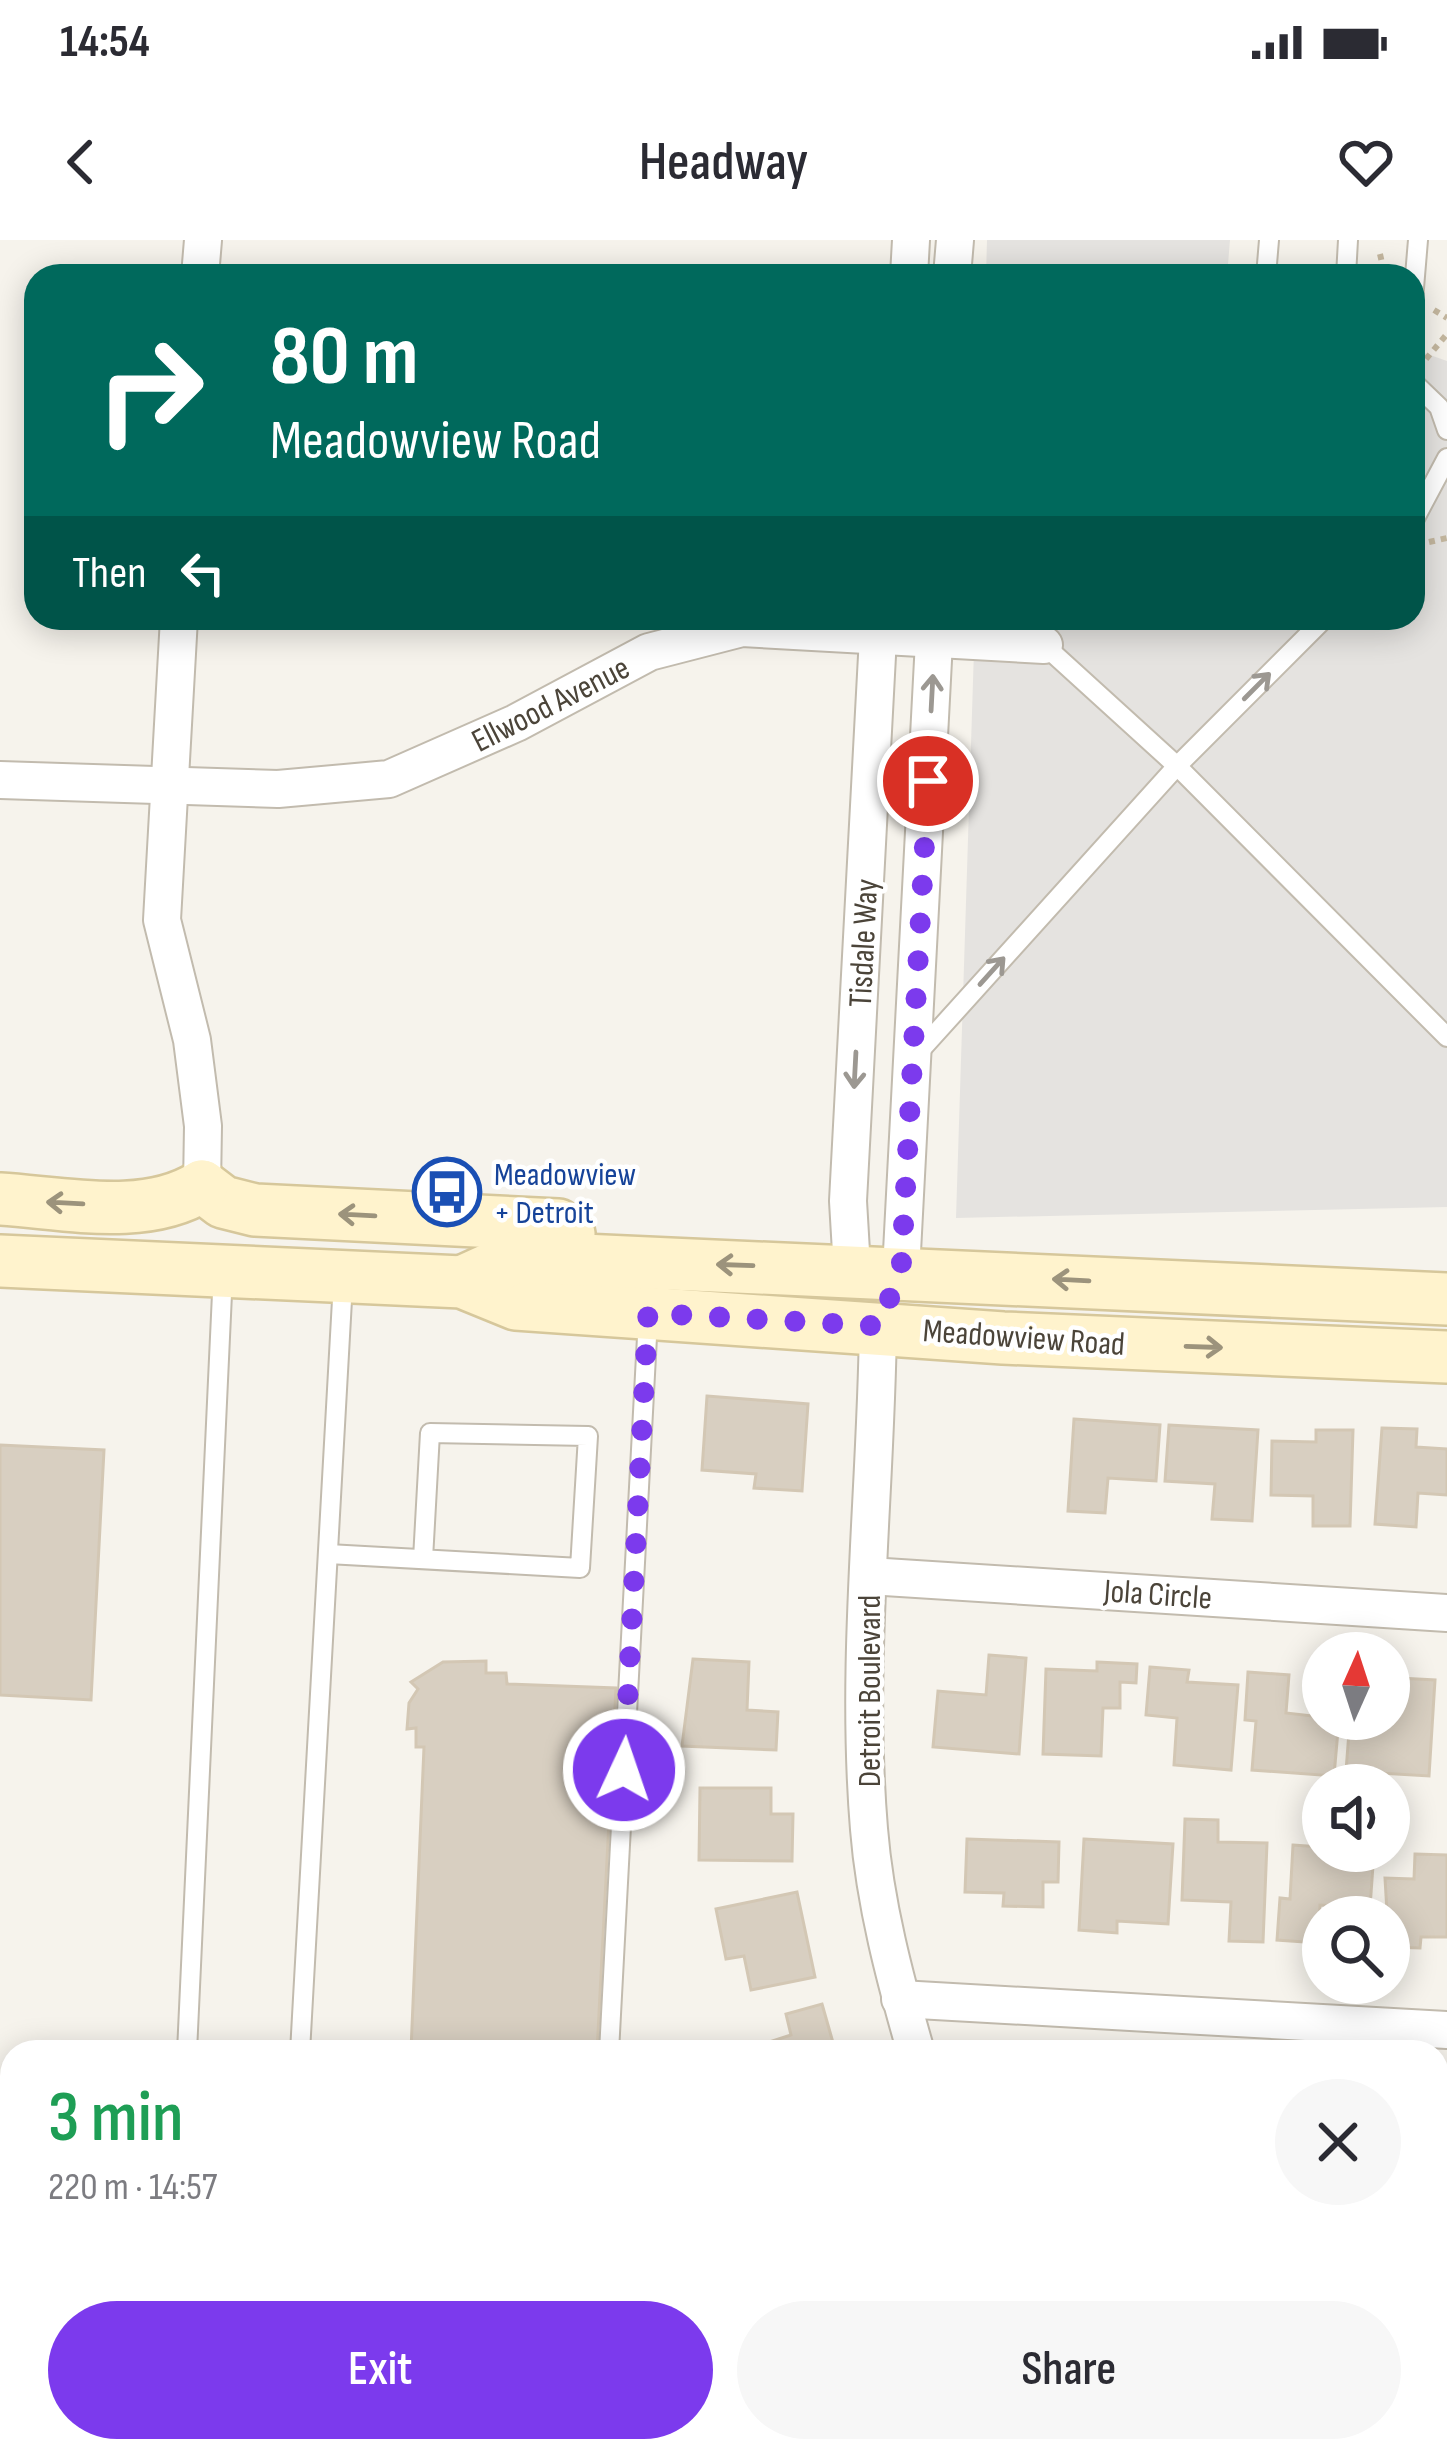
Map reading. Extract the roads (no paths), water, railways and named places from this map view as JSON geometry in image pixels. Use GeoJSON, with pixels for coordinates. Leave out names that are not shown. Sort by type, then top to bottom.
{"type":"FeatureCollection","features":[{"type":"Feature","properties":{"kind":"main road"},"geometry":{"type":"LineString","coordinates":[[0,1199],[131,1207],[182,1199],[202,1186]]}},
{"type":"Feature","properties":{"kind":"main road"},"geometry":{"type":"LineString","coordinates":[[202,1186],[223,1202],[254,1210],[558,1226],[603,1260]]}},
{"type":"Feature","properties":{"kind":"main road"},"geometry":{"type":"LineString","coordinates":[[202,1186],[211,1271]]}},
{"type":"Feature","properties":{"kind":"main road","name":"Meadowview Road"},"geometry":{"type":"LineString","coordinates":[[462,1282],[517,1257],[1447,1299]]}},
{"type":"Feature","properties":{"kind":"main road","name":"Meadowview Road"},"geometry":{"type":"LineString","coordinates":[[0,1261],[462,1282],[516,1304],[1004,1338],[1447,1357]]}},
{"type":"Feature","properties":{"kind":"main road"},"geometry":{"type":"LineString","coordinates":[[876,1270],[878,1326]]}},
{"type":"Feature","properties":{"kind":"street"},"geometry":{"type":"LineString","coordinates":[[178,630],[162,920],[192,1040],[203,1126],[202,1186]]}},
{"type":"Feature","properties":{"kind":"street","name":"Ellwood Avenue"},"geometry":{"type":"LineString","coordinates":[[0,780],[278,789],[388,779],[516,723],[650,652],[734,630]]}},
{"type":"Feature","properties":{"kind":"street","name":"Tisdale Way"},"geometry":{"type":"LineString","coordinates":[[876,1270],[848,1201],[878,630]]}},
{"type":"Feature","properties":{"kind":"street","name":"Ellwood Avenue"},"geometry":{"type":"LineString","coordinates":[[935,630],[1044,645]]}},
{"type":"Feature","properties":{"kind":"street","name":"Tisdale Way"},"geometry":{"type":"LineString","coordinates":[[876,1270],[914,1058],[935,630]]}},
{"type":"Feature","properties":{"kind":"street","name":"Detroit Boulevard"},"geometry":{"type":"LineString","coordinates":[[878,1326],[863,1716],[869,1832],[900,1999],[912,2040]]}},
{"type":"Feature","properties":{"kind":"street","name":"Jola Circle"},"geometry":{"type":"LineString","coordinates":[[868,1576],[1447,1613]]}},
{"type":"Feature","properties":{"kind":"street"},"geometry":{"type":"LineString","coordinates":[[900,1999],[1447,2030]]}},
{"type":"Feature","properties":{"kind":"lane"},"geometry":{"type":"LineString","coordinates":[[1425,391],[1439,407],[1447,430]]}},
{"type":"Feature","properties":{"kind":"lane"},"geometry":{"type":"LineString","coordinates":[[1425,499],[1447,458]]}},
{"type":"Feature","properties":{"kind":"lane"},"geometry":{"type":"LineString","coordinates":[[914,1058],[1177,766],[1313,630]]}},
{"type":"Feature","properties":{"kind":"lane","name":"Ellwood Avenue"},"geometry":{"type":"LineString","coordinates":[[1044,645],[1177,766],[1447,1037]]}},
{"type":"Feature","properties":{"kind":"lane"},"geometry":{"type":"LineString","coordinates":[[187,2040],[211,1271]]}},
{"type":"Feature","properties":{"kind":"lane"},"geometry":{"type":"LineString","coordinates":[[301,2040],[344,1277]]}},
{"type":"Feature","properties":{"kind":"lane"},"geometry":{"type":"LineString","coordinates":[[610,2040],[648,1313]]}},
{"type":"Feature","properties":{"kind":"lane"},"geometry":{"type":"LineString","coordinates":[[328,1554],[580,1568],[588,1436],[430,1433],[423,1559]]}},
{"type":"Feature","properties":{"kind":"place","name":"Meadowview + Detroit"},"geometry":{"type":"Point","coordinates":[447,1192]}}]}
